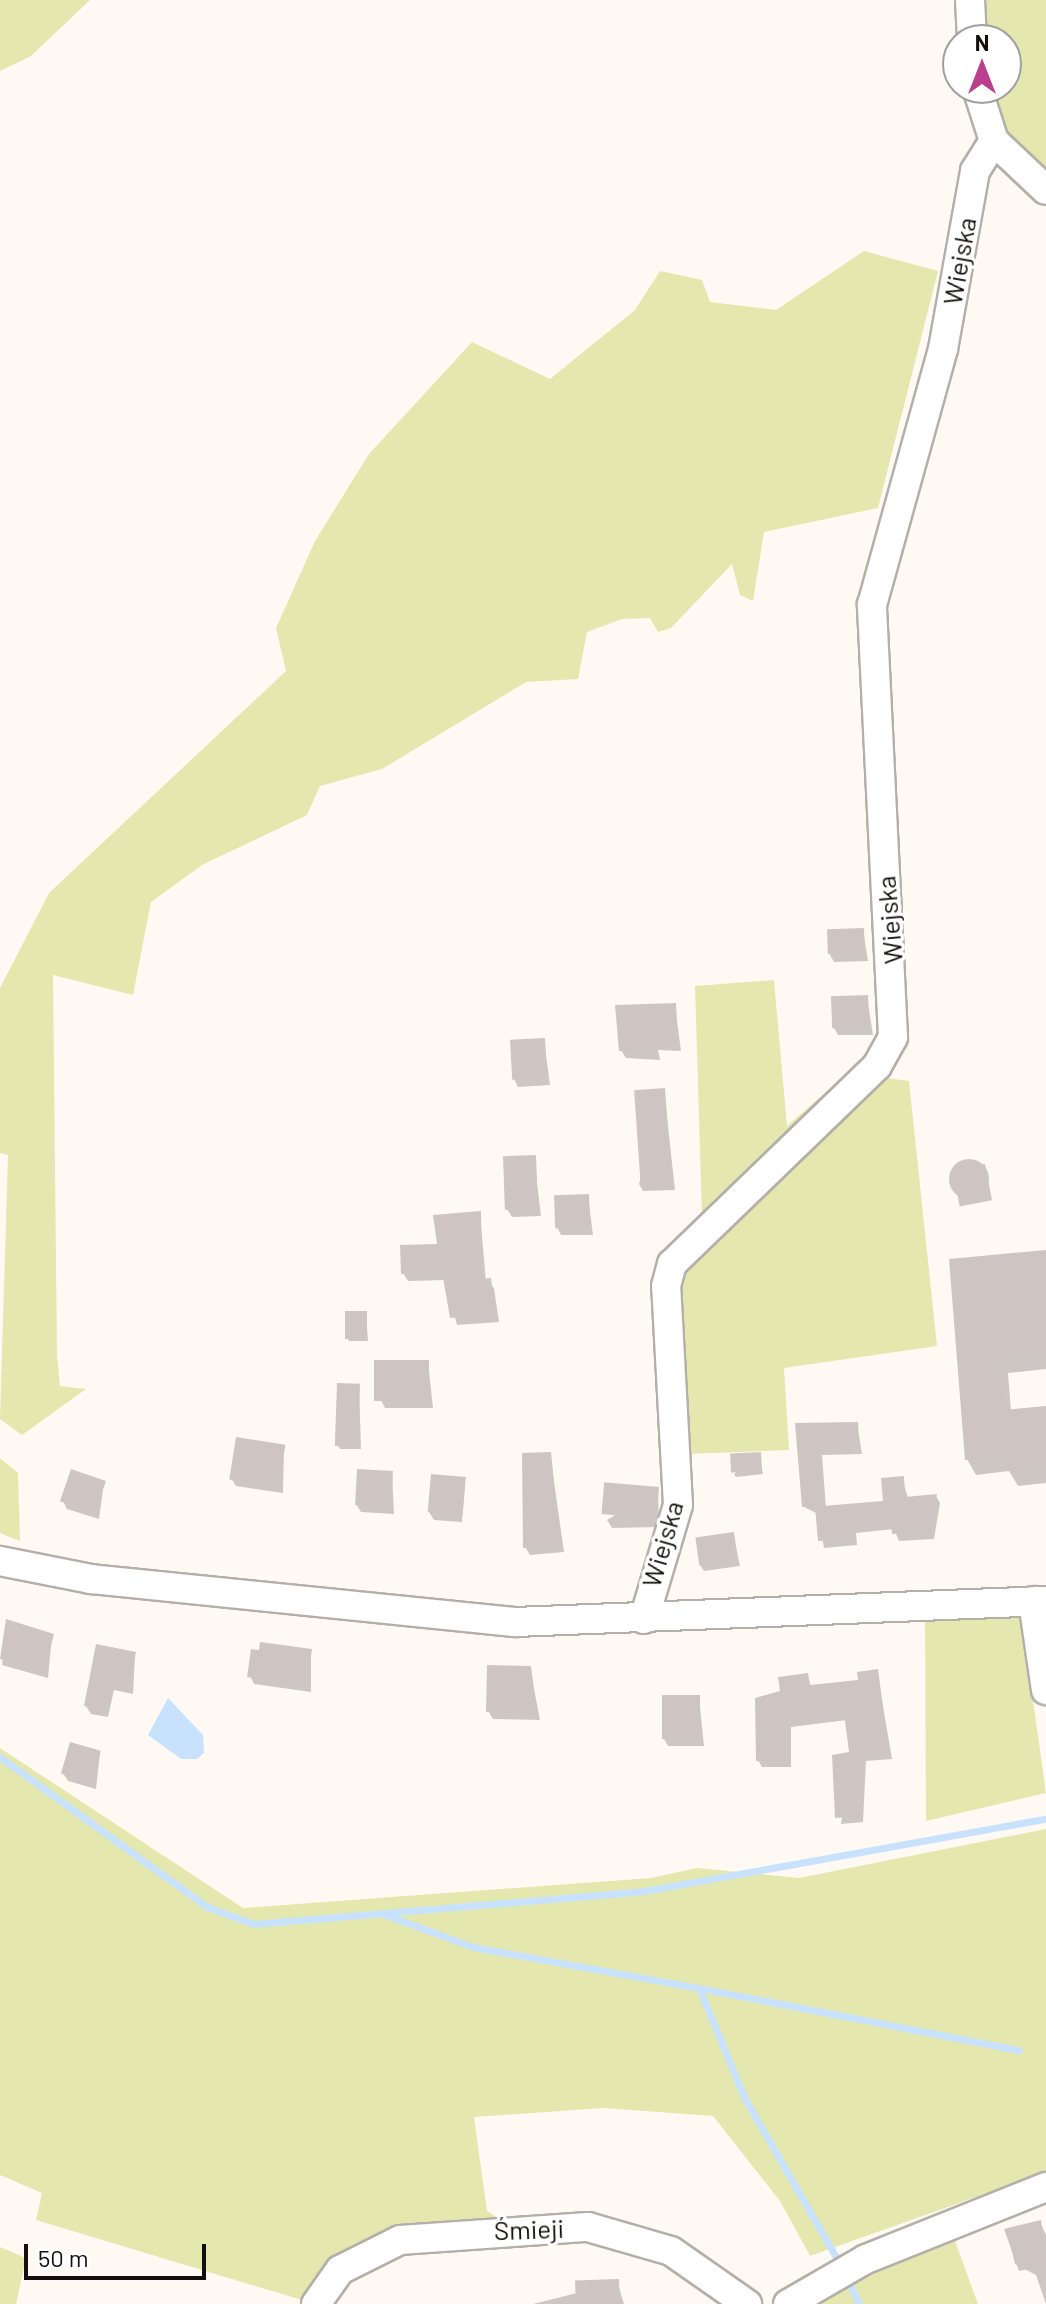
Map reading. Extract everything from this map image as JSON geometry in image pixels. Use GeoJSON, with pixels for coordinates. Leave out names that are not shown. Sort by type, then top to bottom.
{"type":"FeatureCollection","features":[{"type":"Feature","properties":{"kind":"street"},"geometry":{"type":"LineString","coordinates":[[970,0],[971,24]]}},
{"type":"Feature","properties":{"kind":"street"},"geometry":{"type":"LineString","coordinates":[[982,104],[994,141],[1046,190]]}},
{"type":"Feature","properties":{"kind":"street","name":"Wiejska"},"geometry":{"type":"LineString","coordinates":[[644,1619],[678,1505],[666,1286],[674,1259],[877,1066],[893,1037],[872,605],[943,349],[975,171],[994,141]]}},
{"type":"Feature","properties":{"kind":"street","name":"Wiejska"},"geometry":{"type":"LineString","coordinates":[[0,1561],[72,1577],[390,1612],[515,1622],[1040,1601]]}},
{"type":"Feature","properties":{"kind":"street"},"geometry":{"type":"LineString","coordinates":[[1040,1601],[1046,1690]]}},
{"type":"Feature","properties":{"kind":"street"},"geometry":{"type":"LineString","coordinates":[[788,2304],[866,2259],[1046,2187]]}},
{"type":"Feature","properties":{"kind":"street","name":"Śmieji"},"geometry":{"type":"LineString","coordinates":[[316,2304],[340,2270],[400,2240],[588,2227],[671,2251],[747,2304]]}},
{"type":"Feature","properties":{"kind":"green space"},"geometry":{"type":"Polygon","coordinates":[[[0,0],[90,0],[31,56],[0,71],[0,0]]]}},
{"type":"Feature","properties":{"kind":"green space"},"geometry":{"type":"Polygon","coordinates":[[[979,0],[1046,0],[1046,178],[996,128],[989,104],[1022,104],[1022,24],[980,24],[979,0]]]}},
{"type":"Feature","properties":{"kind":"green space"},"geometry":{"type":"Polygon","coordinates":[[[864,251],[938,271],[878,508],[764,532],[753,601],[740,595],[732,564],[671,628],[658,632],[650,618],[622,619],[587,632],[578,679],[526,682],[382,769],[320,786],[307,815],[202,865],[151,902],[133,995],[53,975],[57,1355],[60,1386],[86,1389],[22,1435],[0,1419],[8,1155],[0,1153],[0,988],[49,893],[286,671],[276,628],[315,541],[369,454],[472,342],[550,379],[635,310],[660,271],[702,280],[710,302],[776,310],[864,251]]]}},
{"type":"Feature","properties":{"kind":"green space"},"geometry":{"type":"Polygon","coordinates":[[[774,980],[787,1126],[848,1073],[909,1081],[937,1346],[784,1368],[789,1450],[687,1454],[663,1384],[655,1271],[702,1218],[695,986],[774,980]]]}},
{"type":"Feature","properties":{"kind":"green space"},"geometry":{"type":"Polygon","coordinates":[[[0,1458],[18,1473],[20,1541],[0,1533],[0,1458]]]}},
{"type":"Feature","properties":{"kind":"green space"},"geometry":{"type":"Polygon","coordinates":[[[1021,1614],[1046,1793],[926,1821],[925,1620],[1021,1614]]]}},
{"type":"Feature","properties":{"kind":"green space"},"geometry":{"type":"Polygon","coordinates":[[[0,1748],[243,1908],[651,1878],[697,1868],[799,1878],[1046,1829],[1046,2172],[810,2256],[780,2201],[713,2116],[603,2108],[474,2117],[487,2211],[504,2222],[375,2235],[321,2274],[302,2300],[36,2220],[42,2193],[0,2175],[0,1748]]]}},
{"type":"Feature","properties":{"kind":"green space"},"geometry":{"type":"Polygon","coordinates":[[[953,2235],[978,2304],[812,2304],[953,2235]]]}},
{"type":"Feature","properties":{"kind":"green space"},"geometry":{"type":"Polygon","coordinates":[[[0,2247],[26,2258],[16,2304],[0,2304],[0,2247]]]}},
{"type":"Feature","properties":{"kind":"water"},"geometry":{"type":"Polygon","coordinates":[[[168,1698],[203,1735],[204,1753],[197,1759],[181,1759],[148,1735],[168,1698]]]}},
{"type":"Feature","properties":{"kind":"building"},"geometry":{"type":"Polygon","coordinates":[[[864,928],[865,953],[828,954],[827,929],[864,928]]]}},
{"type":"Feature","properties":{"kind":"building"},"geometry":{"type":"Polygon","coordinates":[[[868,995],[869,1027],[832,1028],[831,996],[868,995]]]}},
{"type":"Feature","properties":{"kind":"building"},"geometry":{"type":"Polygon","coordinates":[[[676,1003],[678,1044],[655,1043],[657,1053],[619,1051],[615,1005],[676,1003]]]}},
{"type":"Feature","properties":{"kind":"building"},"geometry":{"type":"Polygon","coordinates":[[[545,1038],[547,1078],[512,1080],[510,1040],[545,1038]]]}},
{"type":"Feature","properties":{"kind":"building"},"geometry":{"type":"Polygon","coordinates":[[[665,1088],[672,1183],[641,1185],[634,1090],[665,1088]]]}},
{"type":"Feature","properties":{"kind":"building"},"geometry":{"type":"Polygon","coordinates":[[[536,1155],[538,1209],[505,1210],[503,1156],[536,1155]]]}},
{"type":"Feature","properties":{"kind":"building"},"geometry":{"type":"Polygon","coordinates":[[[969,1159],[983,1165],[989,1179],[983,1193],[969,1199],[955,1193],[949,1179],[955,1165],[969,1159]]]}},
{"type":"Feature","properties":{"kind":"building"},"geometry":{"type":"Polygon","coordinates":[[[589,1194],[590,1227],[555,1228],[554,1195],[589,1194]]]}},
{"type":"Feature","properties":{"kind":"building"},"geometry":{"type":"Polygon","coordinates":[[[481,1211],[482,1279],[491,1278],[496,1315],[450,1318],[442,1272],[401,1274],[400,1245],[437,1244],[433,1215],[481,1211]]]}},
{"type":"Feature","properties":{"kind":"building"},"geometry":{"type":"Polygon","coordinates":[[[1046,1250],[1046,1353],[1000,1358],[1004,1410],[1046,1406],[1046,1467],[1007,1471],[1005,1456],[965,1460],[949,1259],[1046,1250]]]}},
{"type":"Feature","properties":{"kind":"building"},"geometry":{"type":"Polygon","coordinates":[[[345,1311],[367,1311],[367,1339],[345,1339],[345,1311]]]}},
{"type":"Feature","properties":{"kind":"building"},"geometry":{"type":"Polygon","coordinates":[[[374,1360],[429,1360],[429,1401],[374,1401],[374,1360]]]}},
{"type":"Feature","properties":{"kind":"building"},"geometry":{"type":"Polygon","coordinates":[[[337,1383],[360,1384],[358,1447],[335,1446],[337,1383]]]}},
{"type":"Feature","properties":{"kind":"building"},"geometry":{"type":"Polygon","coordinates":[[[858,1422],[859,1447],[819,1448],[823,1506],[883,1501],[881,1478],[904,1476],[905,1497],[937,1494],[931,1532],[892,1534],[891,1522],[853,1526],[854,1538],[818,1541],[815,1507],[802,1507],[795,1423],[858,1422]]]}},
{"type":"Feature","properties":{"kind":"building"},"geometry":{"type":"Polygon","coordinates":[[[236,1437],[285,1445],[279,1487],[229,1479],[236,1437]]]}},
{"type":"Feature","properties":{"kind":"building"},"geometry":{"type":"Polygon","coordinates":[[[551,1452],[560,1544],[523,1548],[522,1453],[551,1452]]]}},
{"type":"Feature","properties":{"kind":"building"},"geometry":{"type":"Polygon","coordinates":[[[761,1452],[762,1471],[731,1473],[730,1454],[761,1452]]]}},
{"type":"Feature","properties":{"kind":"building"},"geometry":{"type":"Polygon","coordinates":[[[71,1469],[106,1481],[95,1513],[60,1501],[71,1469]]]}},
{"type":"Feature","properties":{"kind":"building"},"geometry":{"type":"Polygon","coordinates":[[[357,1469],[393,1471],[391,1507],[355,1505],[357,1469]]]}},
{"type":"Feature","properties":{"kind":"building"},"geometry":{"type":"Polygon","coordinates":[[[431,1474],[466,1477],[463,1515],[428,1512],[431,1474]]]}},
{"type":"Feature","properties":{"kind":"building"},"geometry":{"type":"Polygon","coordinates":[[[604,1482],[659,1487],[656,1519],[601,1514],[604,1482]]]}},
{"type":"Feature","properties":{"kind":"building"},"geometry":{"type":"Polygon","coordinates":[[[734,1532],[738,1560],[699,1565],[695,1537],[734,1532]]]}},
{"type":"Feature","properties":{"kind":"building"},"geometry":{"type":"Polygon","coordinates":[[[6,1619],[54,1634],[44,1672],[0,1659],[6,1619]]]}},
{"type":"Feature","properties":{"kind":"building"},"geometry":{"type":"Polygon","coordinates":[[[260,1642],[312,1649],[307,1685],[247,1677],[251,1649],[259,1650],[260,1642]]]}},
{"type":"Feature","properties":{"kind":"building"},"geometry":{"type":"Polygon","coordinates":[[[96,1644],[136,1652],[129,1687],[110,1684],[105,1710],[84,1706],[96,1644]]]}},
{"type":"Feature","properties":{"kind":"building"},"geometry":{"type":"Polygon","coordinates":[[[487,1665],[531,1666],[537,1713],[486,1712],[487,1665]]]}},
{"type":"Feature","properties":{"kind":"building"},"geometry":{"type":"Polygon","coordinates":[[[878,1669],[889,1753],[863,1754],[860,1816],[835,1818],[832,1755],[849,1752],[844,1713],[788,1721],[789,1760],[756,1761],[755,1698],[780,1691],[778,1677],[808,1673],[810,1685],[858,1680],[857,1672],[878,1669]]]}},
{"type":"Feature","properties":{"kind":"building"},"geometry":{"type":"Polygon","coordinates":[[[662,1695],[700,1695],[700,1739],[662,1739],[662,1695]]]}},
{"type":"Feature","properties":{"kind":"building"},"geometry":{"type":"Polygon","coordinates":[[[70,1742],[101,1751],[92,1783],[61,1774],[70,1742]]]}},
{"type":"Feature","properties":{"kind":"building"},"geometry":{"type":"Polygon","coordinates":[[[1041,2220],[1046,2265],[1019,2271],[1004,2229],[1041,2220]]]}},
{"type":"Feature","properties":{"kind":"building"},"geometry":{"type":"Polygon","coordinates":[[[619,2279],[620,2304],[576,2304],[575,2281],[619,2279]]]}},
{"type":"Feature","properties":{"kind":"waterway"},"geometry":{"type":"LineString","coordinates":[[0,1757],[207,1907],[254,1924],[644,1891],[1046,1819]]}},
{"type":"Feature","properties":{"kind":"waterway"},"geometry":{"type":"LineString","coordinates":[[383,1914],[473,1947],[699,1988],[744,2097],[839,2262]]}},
{"type":"Feature","properties":{"kind":"waterway"},"geometry":{"type":"LineString","coordinates":[[699,1988],[1019,2050]]}},
{"type":"Feature","properties":{"kind":"waterway"},"geometry":{"type":"LineString","coordinates":[[848,2281],[859,2304]]}}]}
